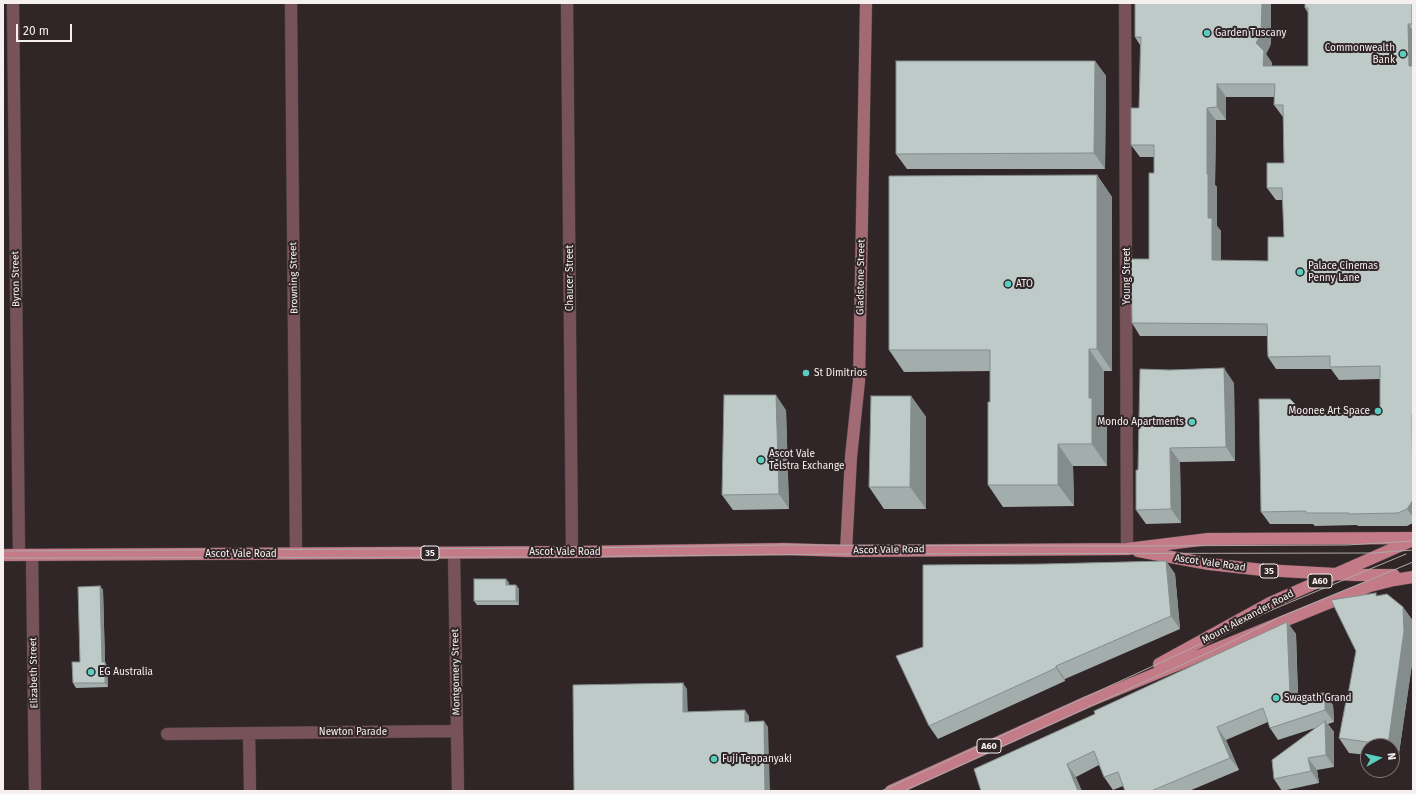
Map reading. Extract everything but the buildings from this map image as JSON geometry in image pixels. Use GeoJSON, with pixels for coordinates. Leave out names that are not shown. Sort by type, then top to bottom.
{"type":"FeatureCollection","features":[{"type":"Feature","properties":{"kind":"main road","name":"Ascot Vale Road"},"geometry":{"type":"LineString","coordinates":[[3,555],[454,553],[784,549],[846,551],[1127,549],[1208,539],[1413,539]]}},
{"type":"Feature","properties":{"kind":"main road","name":"Mount Alexander Road"},"geometry":{"type":"LineString","coordinates":[[891,791],[912,786],[1087,702],[1177,655],[1270,603],[1413,539]]}},
{"type":"Feature","properties":{"kind":"main road","name":"Ascot Vale Road"},"geometry":{"type":"LineString","coordinates":[[1127,549],[1224,566],[1280,572],[1413,576]]}},
{"type":"Feature","properties":{"kind":"main road","name":"Mount Alexander Road"},"geometry":{"type":"LineString","coordinates":[[1087,702],[1280,624],[1352,593],[1383,583],[1413,576]]}},
{"type":"Feature","properties":{"kind":"street","name":"Byron Street"},"geometry":{"type":"LineString","coordinates":[[13,3],[19,555]]}},
{"type":"Feature","properties":{"kind":"street","name":"Browning Street"},"geometry":{"type":"LineString","coordinates":[[291,3],[296,553]]}},
{"type":"Feature","properties":{"kind":"street","name":"Chaucer Street"},"geometry":{"type":"LineString","coordinates":[[567,3],[572,552]]}},
{"type":"Feature","properties":{"kind":"street","name":"Gladstone Street"},"geometry":{"type":"LineString","coordinates":[[846,551],[851,457],[859,381],[866,3]]}},
{"type":"Feature","properties":{"kind":"street","name":"Young Street"},"geometry":{"type":"LineString","coordinates":[[1126,3],[1127,549]]}},
{"type":"Feature","properties":{"kind":"street","name":"Montgomery Street"},"geometry":{"type":"LineString","coordinates":[[454,553],[458,791]]}},
{"type":"Feature","properties":{"kind":"street","name":"Elizabeth Street"},"geometry":{"type":"LineString","coordinates":[[32,555],[35,791]]}},
{"type":"Feature","properties":{"kind":"street","name":"Newton Parade"},"geometry":{"type":"LineString","coordinates":[[167,734],[457,731]]}},
{"type":"Feature","properties":{"kind":"street"},"geometry":{"type":"LineString","coordinates":[[249,733],[250,791]]}},
{"type":"Feature","properties":{"kind":"tram line"},"geometry":{"type":"LineString","coordinates":[[3,551],[573,548],[784,545],[1347,545],[1413,541]]}},
{"type":"Feature","properties":{"kind":"tram line"},"geometry":{"type":"LineString","coordinates":[[3,558],[1373,553],[1413,550]]}},
{"type":"Feature","properties":{"kind":"tram line"},"geometry":{"type":"LineString","coordinates":[[881,791],[1274,609],[1406,554]]}},
{"type":"Feature","properties":{"kind":"tram line"},"geometry":{"type":"LineString","coordinates":[[904,791],[1223,646],[1280,617],[1413,562]]}},
{"type":"Feature","properties":{"kind":"place","name":"Garden Tuscany"},"geometry":{"type":"Point","coordinates":[1207,33]}},
{"type":"Feature","properties":{"kind":"place","name":"Commonwealth Bank"},"geometry":{"type":"Point","coordinates":[1403,54]}},
{"type":"Feature","properties":{"kind":"place","name":"Palace Cinemas Penny Lane"},"geometry":{"type":"Point","coordinates":[1300,272]}},
{"type":"Feature","properties":{"kind":"place","name":"ATO"},"geometry":{"type":"Point","coordinates":[1008,284]}},
{"type":"Feature","properties":{"kind":"place","name":"St Dimitrios"},"geometry":{"type":"Point","coordinates":[806,373]}},
{"type":"Feature","properties":{"kind":"place","name":"Moonee Art Space"},"geometry":{"type":"Point","coordinates":[1378,411]}},
{"type":"Feature","properties":{"kind":"place","name":"Mondo Apartments"},"geometry":{"type":"Point","coordinates":[1192,422]}},
{"type":"Feature","properties":{"kind":"place","name":"Ascot Vale Telstra Exchange"},"geometry":{"type":"Point","coordinates":[761,460]}},
{"type":"Feature","properties":{"kind":"place","name":"EG Australia"},"geometry":{"type":"Point","coordinates":[91,672]}},
{"type":"Feature","properties":{"kind":"place","name":"Swagath Grand"},"geometry":{"type":"Point","coordinates":[1276,698]}},
{"type":"Feature","properties":{"kind":"place","name":"Fuji Teppanyaki"},"geometry":{"type":"Point","coordinates":[714,759]}}]}
